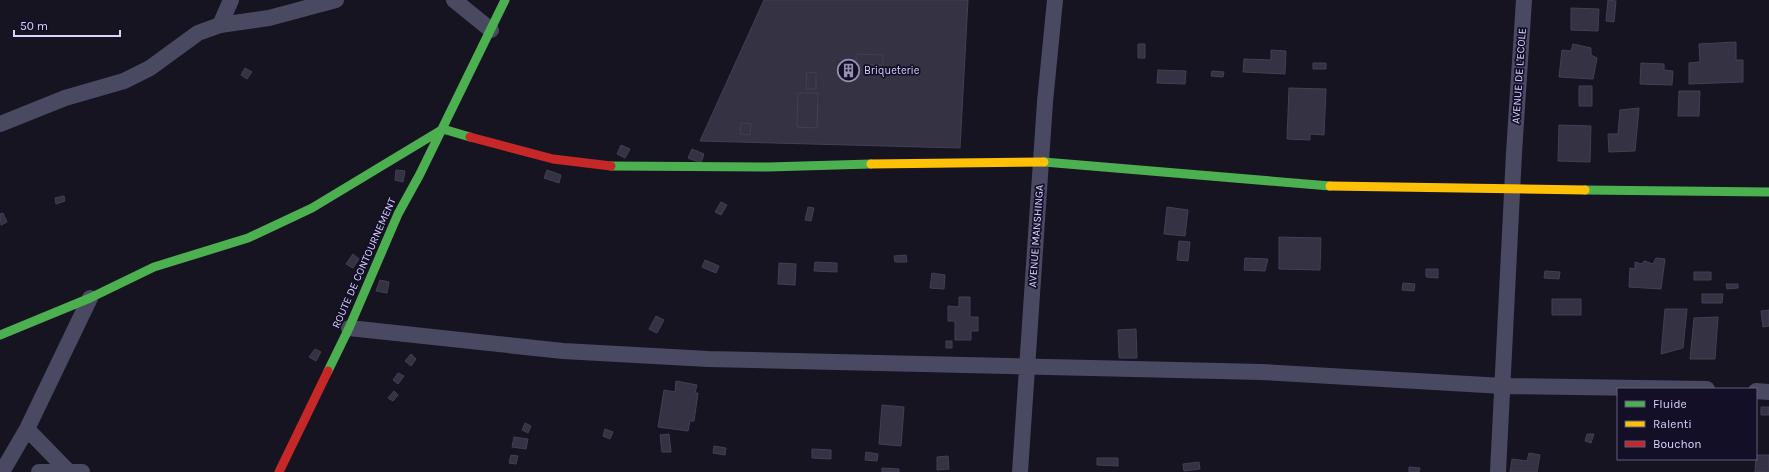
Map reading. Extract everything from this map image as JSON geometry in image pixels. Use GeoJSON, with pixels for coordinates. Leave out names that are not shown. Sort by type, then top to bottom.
{"type":"FeatureCollection","features":[{"type":"Feature","properties":{"kind":"street"},"geometry":{"type":"LineString","coordinates":[[220,25],[231,0]]}},
{"type":"Feature","properties":{"kind":"street"},"geometry":{"type":"LineString","coordinates":[[0,124],[65,98],[124,81],[150,68],[198,33],[220,25],[269,18],[336,0]]}},
{"type":"Feature","properties":{"kind":"street"},"geometry":{"type":"LineString","coordinates":[[454,0],[491,30]]}},
{"type":"Feature","properties":{"kind":"street","name":"ROUTE DE CONTOURNEMENT"},"geometry":{"type":"LineString","coordinates":[[279,472],[349,328],[398,214],[443,129],[505,0]]}},
{"type":"Feature","properties":{"kind":"street","name":"AVENUE MANSHINGA"},"geometry":{"type":"LineString","coordinates":[[1020,472],[1041,162],[1055,0]]}},
{"type":"Feature","properties":{"kind":"street","name":"AVENUE DE L'ECOLE"},"geometry":{"type":"LineString","coordinates":[[1498,472],[1504,386],[1512,188],[1524,0]]}},
{"type":"Feature","properties":{"kind":"street"},"geometry":{"type":"LineString","coordinates":[[0,334],[90,298],[154,267],[248,238],[312,208],[443,129],[513,149],[569,162],[622,167],[747,168],[812,167],[839,164],[1041,162],[1347,187],[1769,192]]}},
{"type":"Feature","properties":{"kind":"street"},"geometry":{"type":"LineString","coordinates":[[2,472],[27,429],[90,298]]}},
{"type":"Feature","properties":{"kind":"street"},"geometry":{"type":"LineString","coordinates":[[349,328],[563,351],[657,357],[1262,372],[1504,386],[1639,388]]}},
{"type":"Feature","properties":{"kind":"street"},"geometry":{"type":"LineString","coordinates":[[1757,391],[1769,392]]}},
{"type":"Feature","properties":{"kind":"street"},"geometry":{"type":"LineString","coordinates":[[27,429],[75,472]]}},
{"type":"Feature","properties":{"kind":"street"},"geometry":{"type":"LineString","coordinates":[[39,472],[75,472]]}},
{"type":"Feature","properties":{"kind":"building","name":"Briqueterie"},"geometry":{"type":"Polygon","coordinates":[[[764,0],[968,0],[960,148],[700,141],[764,0]]]}},
{"type":"Feature","properties":{"kind":"building"},"geometry":{"type":"Polygon","coordinates":[[[1608,0],[1616,1],[1614,22],[1606,21],[1608,0]]]}},
{"type":"Feature","properties":{"kind":"building"},"geometry":{"type":"Polygon","coordinates":[[[1571,8],[1599,9],[1598,31],[1571,30],[1571,8]]]}},
{"type":"Feature","properties":{"kind":"building"},"geometry":{"type":"Polygon","coordinates":[[[1736,42],[1736,60],[1743,60],[1743,82],[1689,84],[1689,63],[1700,62],[1699,44],[1736,42]]]}},
{"type":"Feature","properties":{"kind":"building"},"geometry":{"type":"Polygon","coordinates":[[[1138,44],[1145,44],[1145,58],[1138,58],[1138,44]]]}},
{"type":"Feature","properties":{"kind":"building"},"geometry":{"type":"Polygon","coordinates":[[[1573,44],[1591,48],[1591,55],[1597,58],[1593,79],[1559,77],[1562,50],[1571,51],[1573,44]]]}},
{"type":"Feature","properties":{"kind":"building"},"geometry":{"type":"Polygon","coordinates":[[[1271,50],[1286,51],[1285,74],[1243,72],[1244,59],[1271,60],[1271,50]]]}},
{"type":"Feature","properties":{"kind":"building"},"geometry":{"type":"Polygon","coordinates":[[[856,54],[883,55],[883,65],[856,65],[856,54]]]}},
{"type":"Feature","properties":{"kind":"building"},"geometry":{"type":"Polygon","coordinates":[[[1313,63],[1326,63],[1326,69],[1313,69],[1313,63]]]}},
{"type":"Feature","properties":{"kind":"building"},"geometry":{"type":"Polygon","coordinates":[[[1641,63],[1664,64],[1664,70],[1673,71],[1672,85],[1640,84],[1641,63]]]}},
{"type":"Feature","properties":{"kind":"building"},"geometry":{"type":"Polygon","coordinates":[[[245,68],[252,72],[247,79],[241,75],[245,68]]]}},
{"type":"Feature","properties":{"kind":"building"},"geometry":{"type":"Polygon","coordinates":[[[1158,70],[1186,71],[1185,84],[1157,83],[1158,70]]]}},
{"type":"Feature","properties":{"kind":"building"},"geometry":{"type":"Polygon","coordinates":[[[1212,71],[1224,72],[1223,77],[1211,76],[1212,71]]]}},
{"type":"Feature","properties":{"kind":"building"},"geometry":{"type":"Polygon","coordinates":[[[807,72],[816,73],[816,89],[806,89],[807,72]]]}},
{"type":"Feature","properties":{"kind":"building"},"geometry":{"type":"Polygon","coordinates":[[[1579,86],[1592,86],[1592,106],[1579,106],[1579,86]]]}},
{"type":"Feature","properties":{"kind":"building"},"geometry":{"type":"Polygon","coordinates":[[[1289,88],[1326,89],[1324,135],[1310,134],[1310,140],[1287,139],[1289,88]]]}},
{"type":"Feature","properties":{"kind":"building"},"geometry":{"type":"Polygon","coordinates":[[[1679,91],[1700,91],[1699,116],[1678,116],[1679,91]]]}},
{"type":"Feature","properties":{"kind":"building"},"geometry":{"type":"Polygon","coordinates":[[[798,93],[818,93],[817,128],[797,127],[798,93]]]}},
{"type":"Feature","properties":{"kind":"building"},"geometry":{"type":"Polygon","coordinates":[[[1639,108],[1635,151],[1609,152],[1608,134],[1618,134],[1620,110],[1639,108]]]}},
{"type":"Feature","properties":{"kind":"building"},"geometry":{"type":"Polygon","coordinates":[[[741,123],[751,124],[750,135],[740,134],[741,123]]]}},
{"type":"Feature","properties":{"kind":"building"},"geometry":{"type":"Polygon","coordinates":[[[1559,125],[1591,126],[1590,162],[1558,161],[1559,125]]]}},
{"type":"Feature","properties":{"kind":"building"},"geometry":{"type":"Polygon","coordinates":[[[621,145],[630,149],[625,158],[617,154],[621,145]]]}},
{"type":"Feature","properties":{"kind":"building"},"geometry":{"type":"Polygon","coordinates":[[[692,149],[704,154],[701,163],[688,158],[692,149]]]}},
{"type":"Feature","properties":{"kind":"building"},"geometry":{"type":"Polygon","coordinates":[[[396,170],[405,171],[403,182],[395,180],[396,170]]]}},
{"type":"Feature","properties":{"kind":"building"},"geometry":{"type":"Polygon","coordinates":[[[547,170],[561,175],[559,183],[544,178],[547,170]]]}},
{"type":"Feature","properties":{"kind":"building"},"geometry":{"type":"Polygon","coordinates":[[[64,196],[65,201],[56,204],[55,198],[64,196]]]}},
{"type":"Feature","properties":{"kind":"building"},"geometry":{"type":"Polygon","coordinates":[[[721,202],[727,205],[721,215],[715,212],[721,202]]]}},
{"type":"Feature","properties":{"kind":"building"},"geometry":{"type":"Polygon","coordinates":[[[808,207],[814,208],[811,221],[805,220],[808,207]]]}},
{"type":"Feature","properties":{"kind":"building"},"geometry":{"type":"Polygon","coordinates":[[[1167,207],[1188,210],[1185,236],[1164,234],[1167,207]]]}},
{"type":"Feature","properties":{"kind":"building"},"geometry":{"type":"Polygon","coordinates":[[[3,213],[7,222],[1,225],[0,214],[3,213]]]}},
{"type":"Feature","properties":{"kind":"building"},"geometry":{"type":"Polygon","coordinates":[[[1279,237],[1321,238],[1320,270],[1279,269],[1279,237]]]}},
{"type":"Feature","properties":{"kind":"building"},"geometry":{"type":"Polygon","coordinates":[[[1179,241],[1190,242],[1188,261],[1177,260],[1179,241]]]}},
{"type":"Feature","properties":{"kind":"building"},"geometry":{"type":"Polygon","coordinates":[[[353,254],[359,259],[353,268],[346,264],[353,254]]]}},
{"type":"Feature","properties":{"kind":"building"},"geometry":{"type":"Polygon","coordinates":[[[906,255],[907,262],[895,262],[894,256],[906,255]]]}},
{"type":"Feature","properties":{"kind":"building"},"geometry":{"type":"Polygon","coordinates":[[[1245,258],[1268,259],[1265,271],[1244,270],[1245,258]]]}},
{"type":"Feature","properties":{"kind":"building"},"geometry":{"type":"Polygon","coordinates":[[[1656,258],[1665,259],[1661,289],[1629,287],[1630,268],[1635,269],[1635,262],[1642,264],[1644,261],[1653,264],[1656,258]]]}},
{"type":"Feature","properties":{"kind":"building"},"geometry":{"type":"Polygon","coordinates":[[[705,260],[719,266],[716,273],[702,267],[705,260]]]}},
{"type":"Feature","properties":{"kind":"building"},"geometry":{"type":"Polygon","coordinates":[[[815,262],[837,263],[837,272],[814,271],[815,262]]]}},
{"type":"Feature","properties":{"kind":"building"},"geometry":{"type":"Polygon","coordinates":[[[779,263],[796,264],[795,285],[778,284],[779,263]]]}},
{"type":"Feature","properties":{"kind":"building"},"geometry":{"type":"Polygon","coordinates":[[[1426,269],[1438,269],[1438,278],[1426,277],[1426,269]]]}},
{"type":"Feature","properties":{"kind":"building"},"geometry":{"type":"Polygon","coordinates":[[[1545,271],[1560,272],[1559,279],[1544,278],[1545,271]]]}},
{"type":"Feature","properties":{"kind":"building"},"geometry":{"type":"Polygon","coordinates":[[[1694,272],[1711,272],[1711,280],[1694,280],[1694,272]]]}},
{"type":"Feature","properties":{"kind":"building"},"geometry":{"type":"Polygon","coordinates":[[[932,273],[945,275],[944,289],[930,288],[932,273]]]}},
{"type":"Feature","properties":{"kind":"building"},"geometry":{"type":"Polygon","coordinates":[[[380,280],[389,282],[387,293],[376,291],[380,280]]]}},
{"type":"Feature","properties":{"kind":"building"},"geometry":{"type":"Polygon","coordinates":[[[1403,283],[1415,284],[1414,291],[1402,290],[1403,283]]]}},
{"type":"Feature","properties":{"kind":"building"},"geometry":{"type":"Polygon","coordinates":[[[1726,284],[1738,284],[1738,288],[1727,289],[1726,284]]]}},
{"type":"Feature","properties":{"kind":"building"},"geometry":{"type":"Polygon","coordinates":[[[1702,294],[1723,294],[1722,303],[1702,303],[1702,294]]]}},
{"type":"Feature","properties":{"kind":"building"},"geometry":{"type":"Polygon","coordinates":[[[959,297],[970,297],[970,317],[978,317],[978,331],[971,331],[971,340],[955,340],[955,321],[948,321],[948,306],[959,307],[959,297]]]}},
{"type":"Feature","properties":{"kind":"building"},"geometry":{"type":"Polygon","coordinates":[[[1552,299],[1581,299],[1581,315],[1552,315],[1552,299]]]}},
{"type":"Feature","properties":{"kind":"building"},"geometry":{"type":"Polygon","coordinates":[[[1665,309],[1687,309],[1683,348],[1661,354],[1665,309]]]}},
{"type":"Feature","properties":{"kind":"building"},"geometry":{"type":"Polygon","coordinates":[[[1769,310],[1769,326],[1763,327],[1761,311],[1769,310]]]}},
{"type":"Feature","properties":{"kind":"building"},"geometry":{"type":"Polygon","coordinates":[[[656,316],[664,320],[657,333],[649,329],[656,316]]]}},
{"type":"Feature","properties":{"kind":"building"},"geometry":{"type":"Polygon","coordinates":[[[1718,317],[1715,359],[1690,359],[1694,318],[1718,317]]]}},
{"type":"Feature","properties":{"kind":"building"},"geometry":{"type":"Polygon","coordinates":[[[1136,329],[1137,358],[1119,358],[1118,330],[1136,329]]]}},
{"type":"Feature","properties":{"kind":"building"},"geometry":{"type":"Polygon","coordinates":[[[946,341],[952,341],[952,348],[946,348],[946,341]]]}},
{"type":"Feature","properties":{"kind":"building"},"geometry":{"type":"Polygon","coordinates":[[[315,349],[321,352],[316,361],[309,357],[315,349]]]}},
{"type":"Feature","properties":{"kind":"building"},"geometry":{"type":"Polygon","coordinates":[[[411,354],[416,359],[411,366],[405,361],[411,354]]]}},
{"type":"Feature","properties":{"kind":"building"},"geometry":{"type":"Polygon","coordinates":[[[398,373],[404,376],[398,384],[393,380],[398,373]]]}},
{"type":"Feature","properties":{"kind":"building"},"geometry":{"type":"Polygon","coordinates":[[[676,381],[697,385],[695,393],[698,393],[694,421],[690,421],[688,431],[658,427],[664,390],[675,392],[676,381]]]}},
{"type":"Feature","properties":{"kind":"building"},"geometry":{"type":"Polygon","coordinates":[[[394,391],[398,395],[393,401],[388,398],[394,391]]]}},
{"type":"Feature","properties":{"kind":"building"},"geometry":{"type":"Polygon","coordinates":[[[882,405],[904,407],[901,446],[879,444],[882,405]]]}},
{"type":"Feature","properties":{"kind":"building"},"geometry":{"type":"Polygon","coordinates":[[[1761,407],[1769,407],[1769,415],[1761,415],[1761,407]]]}},
{"type":"Feature","properties":{"kind":"building"},"geometry":{"type":"Polygon","coordinates":[[[525,423],[531,426],[528,433],[522,430],[525,423]]]}},
{"type":"Feature","properties":{"kind":"building"},"geometry":{"type":"Polygon","coordinates":[[[605,429],[613,432],[610,439],[603,436],[605,429]]]}},
{"type":"Feature","properties":{"kind":"building"},"geometry":{"type":"Polygon","coordinates":[[[669,434],[671,452],[662,452],[660,435],[669,434]]]}},
{"type":"Feature","properties":{"kind":"building"},"geometry":{"type":"Polygon","coordinates":[[[1587,434],[1594,434],[1591,443],[1585,441],[1587,434]]]}},
{"type":"Feature","properties":{"kind":"building"},"geometry":{"type":"Polygon","coordinates":[[[514,437],[528,439],[526,449],[512,447],[514,437]]]}},
{"type":"Feature","properties":{"kind":"building"},"geometry":{"type":"Polygon","coordinates":[[[714,446],[726,448],[725,455],[713,453],[714,446]]]}},
{"type":"Feature","properties":{"kind":"building"},"geometry":{"type":"Polygon","coordinates":[[[812,449],[831,450],[831,459],[812,458],[812,449]]]}},
{"type":"Feature","properties":{"kind":"building"},"geometry":{"type":"Polygon","coordinates":[[[866,452],[878,454],[877,461],[865,460],[866,452]]]}},
{"type":"Feature","properties":{"kind":"building"},"geometry":{"type":"Polygon","coordinates":[[[1529,453],[1540,455],[1537,472],[1510,472],[1512,459],[1527,461],[1529,453]]]}},
{"type":"Feature","properties":{"kind":"building"},"geometry":{"type":"Polygon","coordinates":[[[511,455],[518,456],[516,464],[509,463],[511,455]]]}},
{"type":"Feature","properties":{"kind":"building"},"geometry":{"type":"Polygon","coordinates":[[[1757,455],[1769,455],[1769,472],[1755,472],[1757,455]]]}},
{"type":"Feature","properties":{"kind":"building"},"geometry":{"type":"Polygon","coordinates":[[[948,456],[949,469],[937,470],[937,457],[948,456]]]}},
{"type":"Feature","properties":{"kind":"building"},"geometry":{"type":"Polygon","coordinates":[[[1097,458],[1118,458],[1118,466],[1097,465],[1097,458]]]}},
{"type":"Feature","properties":{"kind":"building"},"geometry":{"type":"Polygon","coordinates":[[[1199,462],[1200,469],[1184,471],[1183,464],[1199,462]]]}},
{"type":"Feature","properties":{"kind":"building"},"geometry":{"type":"Polygon","coordinates":[[[1409,467],[1420,468],[1419,472],[1409,472],[1409,467]]]}},
{"type":"Feature","properties":{"kind":"building"},"geometry":{"type":"Polygon","coordinates":[[[882,468],[899,469],[899,472],[882,472],[882,468]]]}},
{"type":"Feature","properties":{"kind":"traffic: fast"},"geometry":{"type":"LineString","coordinates":[[328,371],[349,328],[398,214],[420,174],[505,0]]}},
{"type":"Feature","properties":{"kind":"traffic: fast"},"geometry":{"type":"LineString","coordinates":[[0,335],[90,298],[154,267],[248,238],[312,208],[443,129],[470,137]]}},
{"type":"Feature","properties":{"kind":"traffic: fast"},"geometry":{"type":"LineString","coordinates":[[1044,162],[1330,186]]}},
{"type":"Feature","properties":{"kind":"traffic: fast"},"geometry":{"type":"LineString","coordinates":[[611,166],[768,167],[871,164]]}},
{"type":"Feature","properties":{"kind":"traffic: fast"},"geometry":{"type":"LineString","coordinates":[[1585,190],[1769,192]]}},
{"type":"Feature","properties":{"kind":"traffic: slow"},"geometry":{"type":"LineString","coordinates":[[871,164],[1044,162]]}},
{"type":"Feature","properties":{"kind":"traffic: slow"},"geometry":{"type":"LineString","coordinates":[[1330,186],[1585,190]]}},
{"type":"Feature","properties":{"kind":"traffic: jam"},"geometry":{"type":"LineString","coordinates":[[470,137],[553,159],[611,166]]}},
{"type":"Feature","properties":{"kind":"traffic: jam"},"geometry":{"type":"LineString","coordinates":[[279,472],[328,371]]}},
{"type":"Feature","properties":{"kind":"place","name":"Briqueterie"},"geometry":{"type":"Point","coordinates":[848,70]}}]}
